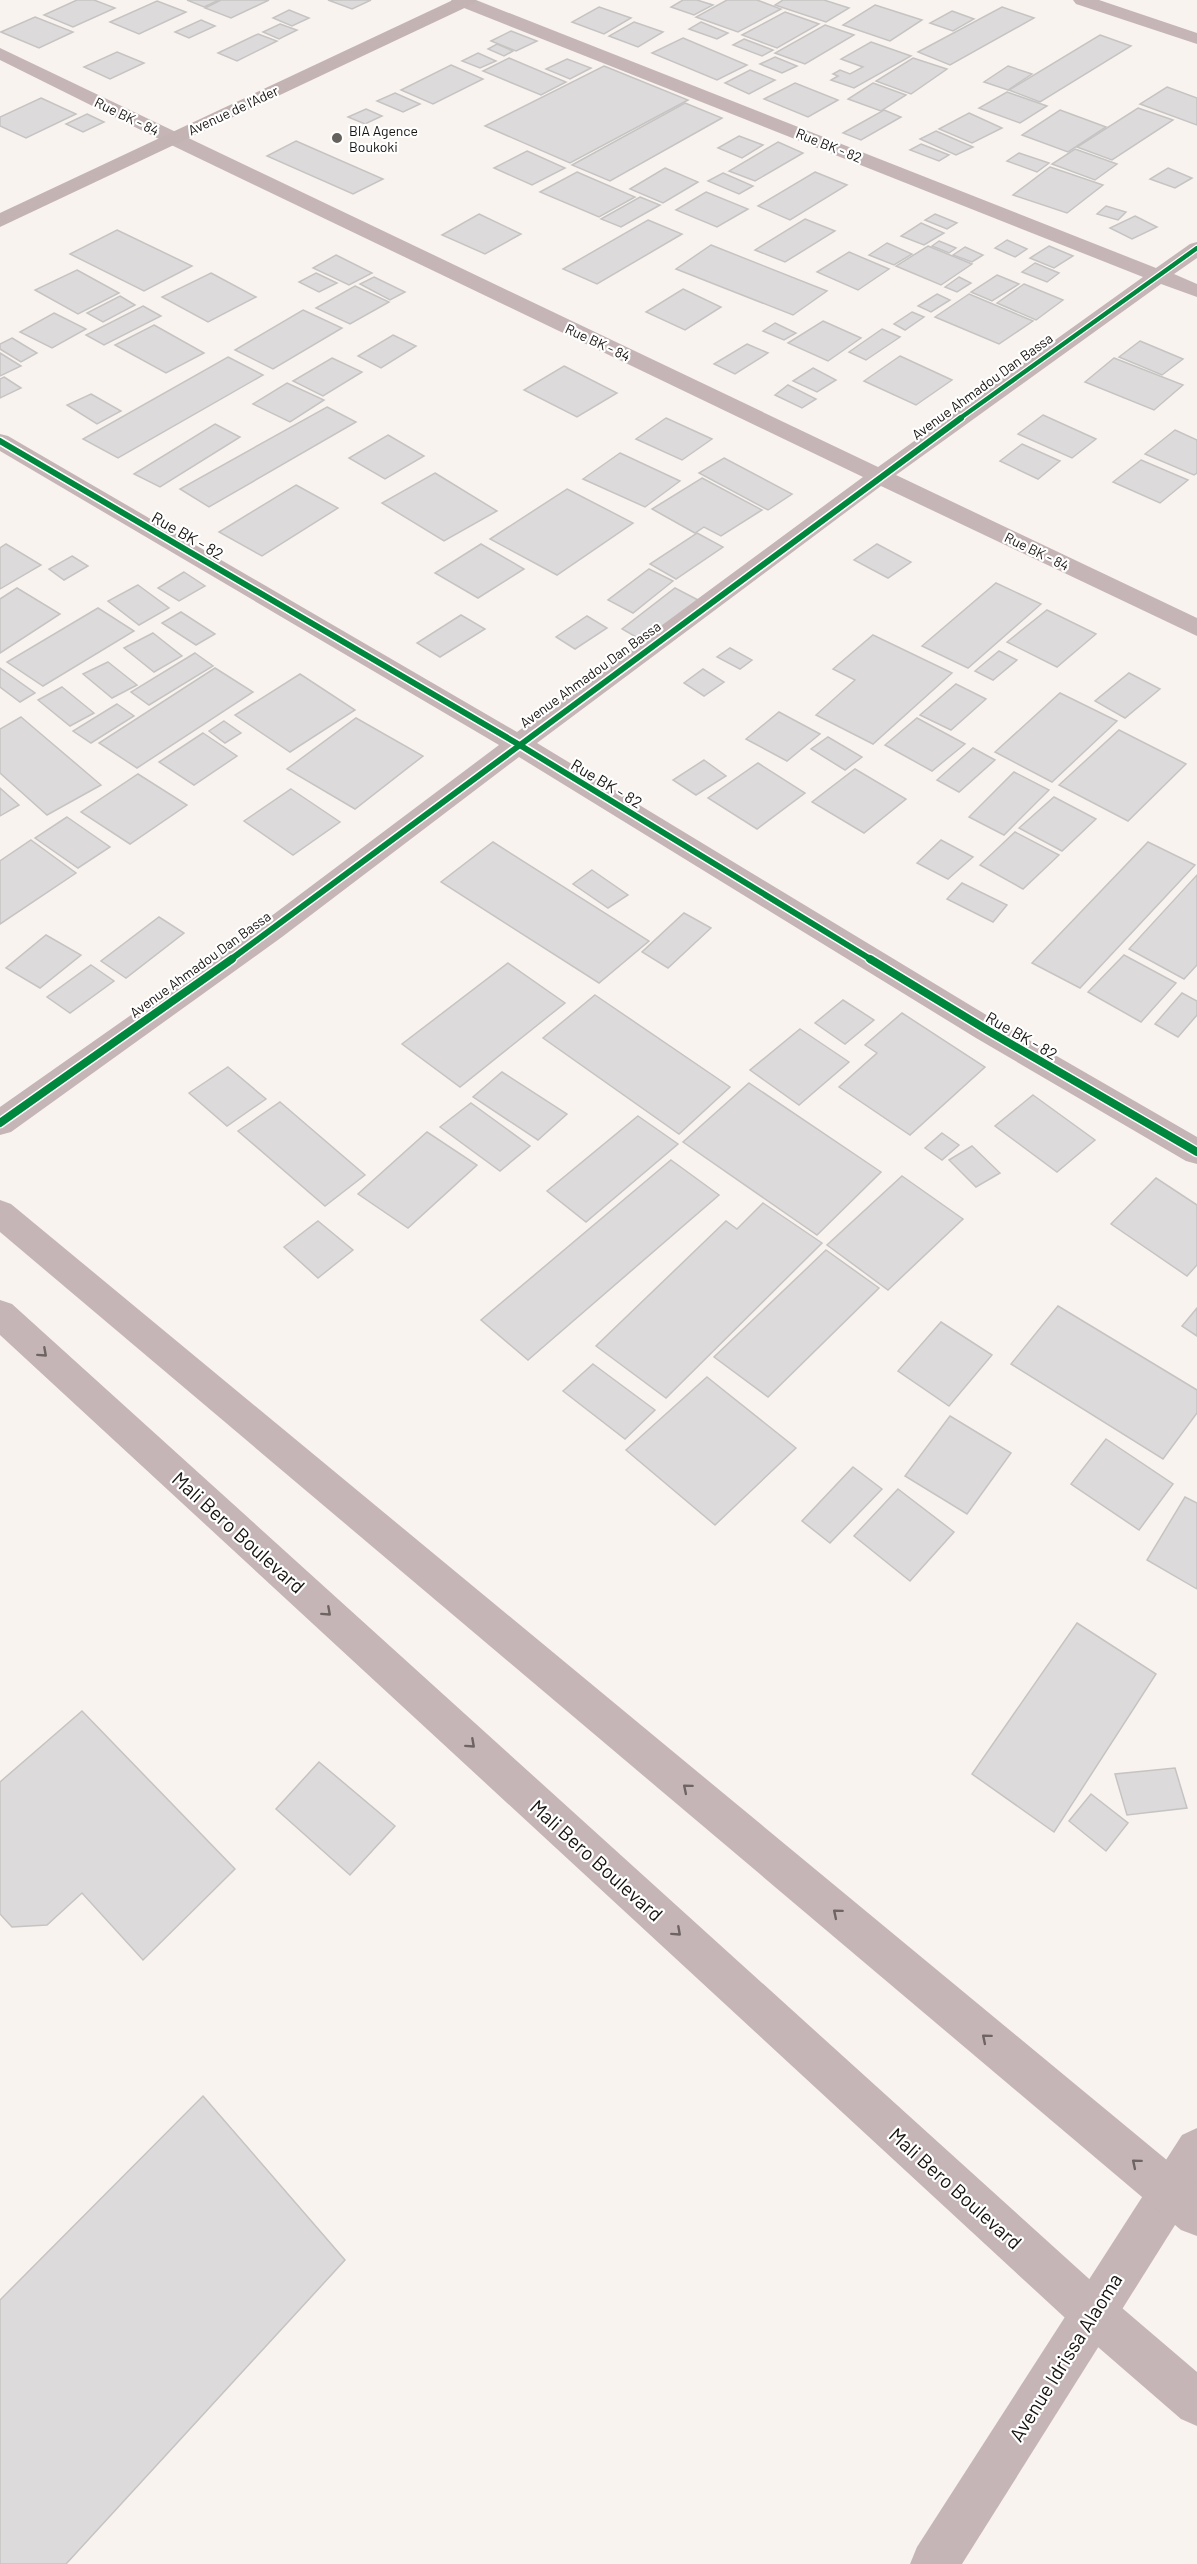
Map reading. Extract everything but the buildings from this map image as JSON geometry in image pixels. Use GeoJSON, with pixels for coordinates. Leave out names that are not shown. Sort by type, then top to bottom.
{"type":"FeatureCollection","features":[{"type":"Feature","properties":{"kind":"main road","name":"Avenue de l'Ader"},"geometry":{"type":"LineString","coordinates":[[0,221],[464,0]]}},
{"type":"Feature","properties":{"kind":"street","name":"Rue BK - 82"},"geometry":{"type":"LineString","coordinates":[[464,0],[1197,291]]}},
{"type":"Feature","properties":{"kind":"street"},"geometry":{"type":"LineString","coordinates":[[1082,0],[1197,39]]}},
{"type":"Feature","properties":{"kind":"street","name":"Rue BK - 84"},"geometry":{"type":"LineString","coordinates":[[0,53],[172,138],[1197,628]]}},
{"type":"Feature","properties":{"kind":"street","name":"Avenue Ahmadou Dan Bassa"},"geometry":{"type":"LineString","coordinates":[[0,1123],[272,930],[518,744],[880,476],[1197,248]]}},
{"type":"Feature","properties":{"kind":"street","name":"Rue BK - 82"},"geometry":{"type":"LineString","coordinates":[[0,441],[518,744],[987,1030],[1197,1152]]}},
{"type":"Feature","properties":{"kind":"street"},"geometry":{"type":"LineString","coordinates":[[0,1214],[1183,2203]]}},
{"type":"Feature","properties":{"kind":"street","name":"Mali Bero Boulevard"},"geometry":{"type":"LineString","coordinates":[[0,1314],[1092,2312],[1197,2403]]}},
{"type":"Feature","properties":{"kind":"street","name":"Avenue Idrissa Alaoma"},"geometry":{"type":"LineString","coordinates":[[934,2564],[1092,2312],[1183,2203],[1197,2151]]}},
{"type":"Feature","properties":{"kind":"cycle path"},"geometry":{"type":"LineString","coordinates":[[0,1123],[272,930],[518,744],[880,476],[1197,248]]}},
{"type":"Feature","properties":{"kind":"cycle path"},"geometry":{"type":"LineString","coordinates":[[0,441],[518,744],[987,1030],[1197,1152]]}},
{"type":"Feature","properties":{"kind":"place","name":"BIA Agence Boukoki"},"geometry":{"type":"Point","coordinates":[337,138]}}]}
